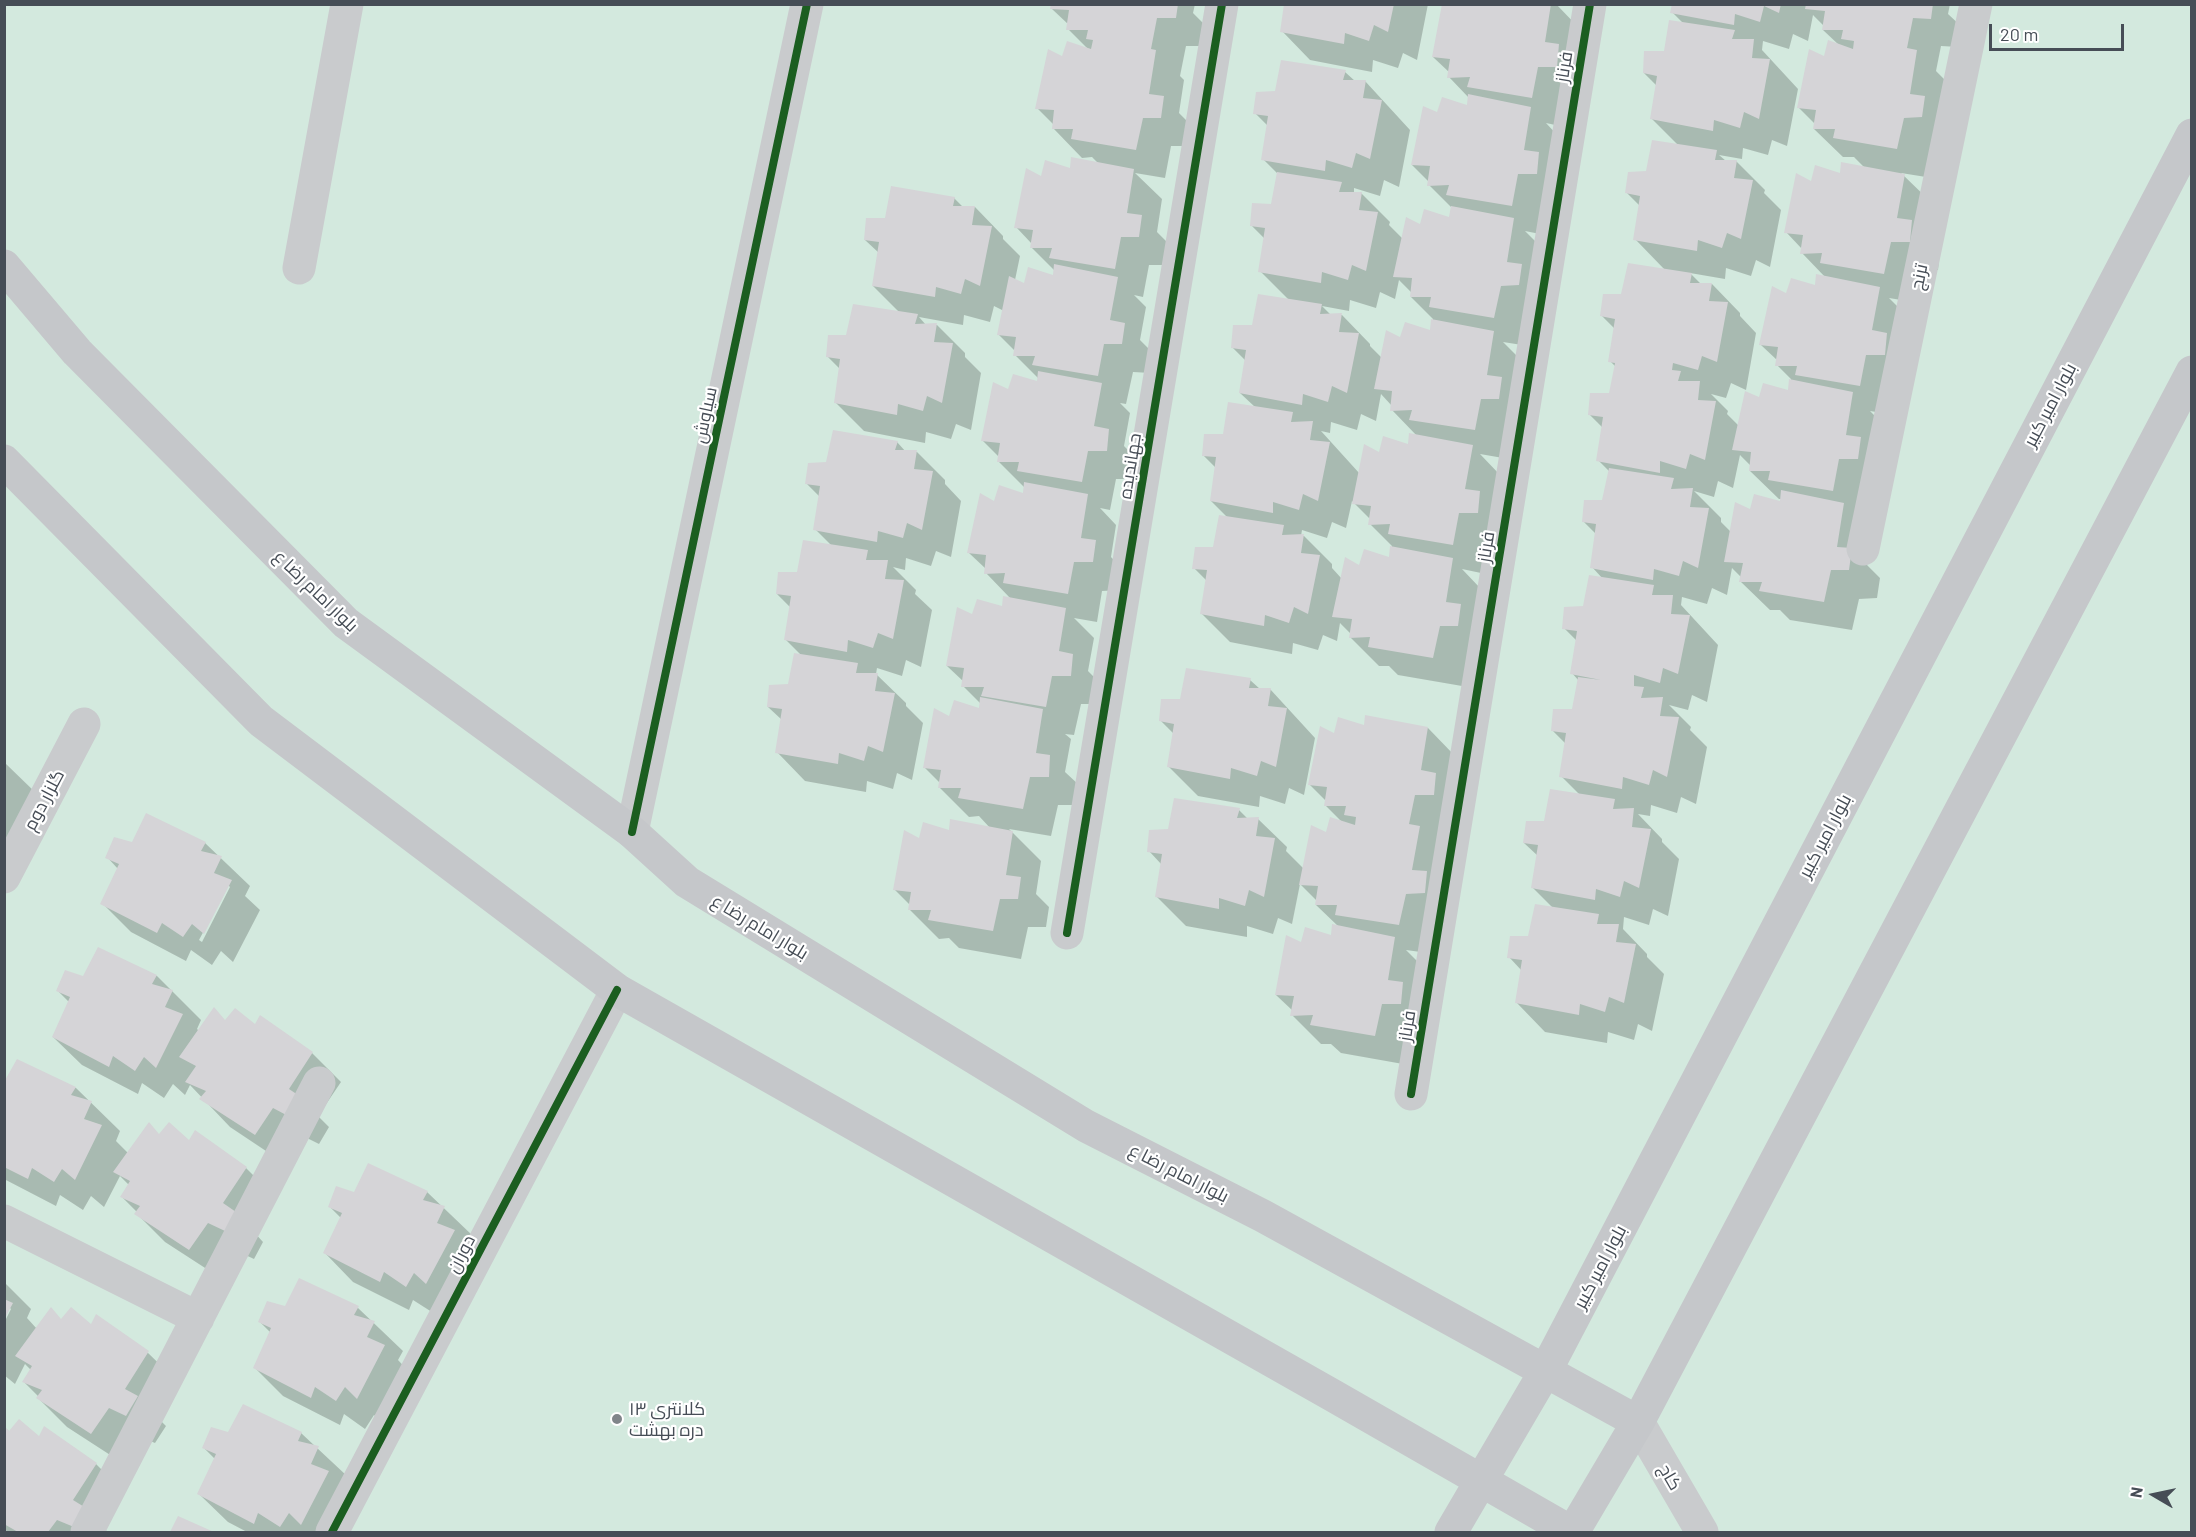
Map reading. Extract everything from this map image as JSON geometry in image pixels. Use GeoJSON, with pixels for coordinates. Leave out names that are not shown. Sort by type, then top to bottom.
{"type":"FeatureCollection","features":[{"type":"Feature","properties":{"kind":"main road","name":"بلوار امیر کبیر"},"geometry":{"type":"LineString","coordinates":[[1451,1533],[1546,1370],[2192,135]]}},
{"type":"Feature","properties":{"kind":"main road","name":"بلوار امام رضا ع"},"geometry":{"type":"LineString","coordinates":[[4,266],[77,352],[346,623],[632,832],[687,882],[1086,1126],[1263,1216],[1638,1422]]}},
{"type":"Feature","properties":{"kind":"main road"},"geometry":{"type":"LineString","coordinates":[[4,461],[261,721],[617,990],[1572,1533],[1638,1422],[2192,372]]}},
{"type":"Feature","properties":{"kind":"street"},"geometry":{"type":"LineString","coordinates":[[299,268],[346,4]]}},
{"type":"Feature","properties":{"kind":"street","name":"سیاوش"},"geometry":{"type":"LineString","coordinates":[[632,832],[807,4]]}},
{"type":"Feature","properties":{"kind":"street","name":"جهاندیده"},"geometry":{"type":"LineString","coordinates":[[1067,933],[1222,4]]}},
{"type":"Feature","properties":{"kind":"street","name":"فرناز"},"geometry":{"type":"LineString","coordinates":[[1412,1094],[1590,4]]}},
{"type":"Feature","properties":{"kind":"street","name":"ترنج"},"geometry":{"type":"LineString","coordinates":[[1863,549],[1976,4]]}},
{"type":"Feature","properties":{"kind":"street","name":"گلزار دوم"},"geometry":{"type":"LineString","coordinates":[[4,877],[84,724]]}},
{"type":"Feature","properties":{"kind":"street","name":"دوران"},"geometry":{"type":"LineString","coordinates":[[332,1533],[617,990]]}},
{"type":"Feature","properties":{"kind":"street"},"geometry":{"type":"LineString","coordinates":[[87,1533],[320,1083]]}},
{"type":"Feature","properties":{"kind":"street"},"geometry":{"type":"LineString","coordinates":[[4,1221],[198,1318]]}},
{"type":"Feature","properties":{"kind":"street","name":"کاج"},"geometry":{"type":"LineString","coordinates":[[1638,1422],[1702,1533]]}},
{"type":"Feature","properties":{"kind":"green space"},"geometry":{"type":"Polygon","coordinates":[[[5,5],[2191,5],[2191,1532],[5,1532],[5,5]]]}},
{"type":"Feature","properties":{"kind":"building"},"geometry":{"type":"Polygon","coordinates":[[[1051,4],[1178,4],[1176,18],[1157,18],[1151,49],[1156,50],[1149,94],[1164,96],[1161,118],[1143,118],[1136,150],[1071,139],[1073,129],[1052,129],[1054,110],[1035,109],[1048,49],[1062,56],[1067,41],[1091,49],[1093,40],[1086,39],[1088,30],[1066,30],[1069,10],[1050,9],[1051,4]]]}},
{"type":"Feature","properties":{"kind":"building"},"geometry":{"type":"Polygon","coordinates":[[[1284,4],[1394,4],[1388,32],[1374,25],[1369,41],[1345,33],[1344,44],[1280,32],[1284,4]]]}},
{"type":"Feature","properties":{"kind":"building"},"geometry":{"type":"Polygon","coordinates":[[[1442,4],[1551,4],[1545,42],[1559,44],[1557,67],[1538,67],[1532,98],[1467,87],[1470,77],[1447,78],[1450,59],[1432,57],[1442,4]]]}},
{"type":"Feature","properties":{"kind":"building"},"geometry":{"type":"Polygon","coordinates":[[[1672,4],[1781,4],[1779,13],[1764,6],[1760,22],[1735,14],[1734,25],[1670,13],[1672,4]]]}},
{"type":"Feature","properties":{"kind":"building"},"geometry":{"type":"Polygon","coordinates":[[[1806,4],[1933,4],[1931,19],[1913,18],[1907,48],[1917,50],[1910,94],[1925,96],[1922,117],[1904,118],[1897,149],[1833,138],[1835,129],[1813,129],[1816,110],[1797,108],[1809,49],[1824,56],[1828,40],[1853,49],[1854,41],[1841,39],[1843,30],[1822,30],[1825,11],[1805,9],[1806,4]]]}},
{"type":"Feature","properties":{"kind":"building"},"geometry":{"type":"Polygon","coordinates":[[[1669,20],[1735,30],[1732,39],[1754,39],[1752,58],[1770,59],[1759,119],[1744,112],[1740,128],[1714,120],[1713,131],[1650,119],[1657,76],[1643,73],[1644,51],[1664,51],[1669,20]]]}},
{"type":"Feature","properties":{"kind":"building"},"geometry":{"type":"Polygon","coordinates":[[[1281,60],[1346,70],[1343,80],[1366,80],[1363,98],[1382,100],[1370,159],[1356,153],[1352,168],[1326,160],[1325,171],[1261,160],[1268,116],[1253,114],[1256,92],[1275,91],[1281,60]]]}},
{"type":"Feature","properties":{"kind":"building"},"geometry":{"type":"Polygon","coordinates":[[[1468,94],[1531,107],[1524,150],[1539,152],[1537,174],[1518,174],[1512,206],[1446,195],[1449,185],[1427,186],[1430,166],[1411,165],[1423,106],[1437,112],[1442,97],[1467,105],[1468,94]]]}},
{"type":"Feature","properties":{"kind":"building"},"geometry":{"type":"Polygon","coordinates":[[[1652,140],[1717,150],[1715,160],[1737,160],[1734,178],[1753,180],[1741,239],[1727,233],[1722,248],[1698,240],[1697,251],[1633,240],[1640,196],[1625,193],[1628,172],[1646,171],[1652,140]]]}},
{"type":"Feature","properties":{"kind":"building"},"geometry":{"type":"Polygon","coordinates":[[[1071,157],[1134,169],[1127,213],[1142,215],[1139,237],[1121,237],[1115,269],[1049,258],[1052,248],[1030,248],[1033,230],[1014,228],[1026,168],[1041,176],[1045,160],[1070,168],[1071,157]]]}},
{"type":"Feature","properties":{"kind":"building"},"geometry":{"type":"Polygon","coordinates":[[[1841,162],[1905,174],[1897,218],[1912,220],[1910,242],[1891,242],[1884,274],[1820,263],[1822,253],[1800,254],[1803,235],[1784,233],[1796,173],[1811,181],[1815,165],[1840,173],[1841,162]]]}},
{"type":"Feature","properties":{"kind":"building"},"geometry":{"type":"Polygon","coordinates":[[[1277,172],[1342,182],[1339,192],[1362,192],[1359,210],[1378,212],[1366,271],[1352,265],[1348,280],[1322,272],[1321,283],[1258,272],[1265,228],[1250,226],[1252,203],[1271,204],[1277,172]]]}},
{"type":"Feature","properties":{"kind":"building"},"geometry":{"type":"Polygon","coordinates":[[[891,186],[955,197],[953,206],[975,206],[972,225],[992,226],[980,286],[965,279],[961,294],[936,287],[935,297],[872,286],[879,242],[864,240],[866,218],[885,218],[891,186]]]}},
{"type":"Feature","properties":{"kind":"building"},"geometry":{"type":"Polygon","coordinates":[[[1451,206],[1514,218],[1507,262],[1522,264],[1519,285],[1501,286],[1494,318],[1429,307],[1431,297],[1410,297],[1412,278],[1393,277],[1406,217],[1420,224],[1424,209],[1449,217],[1451,206]]]}},
{"type":"Feature","properties":{"kind":"building"},"geometry":{"type":"Polygon","coordinates":[[[1628,263],[1692,273],[1690,283],[1712,283],[1709,301],[1728,302],[1717,362],[1702,356],[1698,370],[1673,363],[1672,370],[1681,371],[1678,381],[1700,381],[1698,400],[1716,401],[1705,460],[1690,454],[1686,469],[1660,461],[1660,473],[1596,461],[1603,417],[1588,415],[1590,393],[1609,393],[1615,363],[1608,362],[1615,319],[1600,316],[1603,294],[1621,294],[1628,263]]]}},
{"type":"Feature","properties":{"kind":"building"},"geometry":{"type":"Polygon","coordinates":[[[1054,264],[1118,277],[1110,320],[1125,323],[1122,344],[1104,344],[1098,376],[1032,365],[1035,356],[1013,356],[1016,337],[997,335],[1009,276],[1024,283],[1028,267],[1053,275],[1054,264]]]}},
{"type":"Feature","properties":{"kind":"building"},"geometry":{"type":"Polygon","coordinates":[[[1816,274],[1880,287],[1872,330],[1887,333],[1885,355],[1866,355],[1860,386],[1795,375],[1797,366],[1775,366],[1778,347],[1759,345],[1772,286],[1786,293],[1791,278],[1815,285],[1816,274]]]}},
{"type":"Feature","properties":{"kind":"building"},"geometry":{"type":"Polygon","coordinates":[[[1258,294],[1322,304],[1320,314],[1342,313],[1339,332],[1359,333],[1347,393],[1332,386],[1328,402],[1303,394],[1302,405],[1239,393],[1246,350],[1231,348],[1233,325],[1252,325],[1258,294]]]}},
{"type":"Feature","properties":{"kind":"building"},"geometry":{"type":"Polygon","coordinates":[[[853,304],[918,314],[915,324],[937,323],[934,342],[953,343],[942,403],[927,396],[923,411],[898,404],[897,415],[834,403],[840,359],[826,357],[828,335],[846,335],[853,304]]]}},
{"type":"Feature","properties":{"kind":"building"},"geometry":{"type":"Polygon","coordinates":[[[1431,319],[1494,331],[1487,375],[1502,377],[1499,399],[1481,399],[1475,430],[1409,420],[1412,410],[1390,411],[1392,391],[1374,389],[1386,330],[1400,337],[1405,322],[1430,330],[1431,319]]]}},
{"type":"Feature","properties":{"kind":"building"},"geometry":{"type":"Polygon","coordinates":[[[1038,371],[1102,383],[1094,426],[1109,429],[1107,451],[1088,451],[1082,482],[1017,471],[1019,462],[997,462],[1000,443],[981,441],[993,382],[1008,389],[1013,374],[1037,381],[1038,371]]]}},
{"type":"Feature","properties":{"kind":"building"},"geometry":{"type":"Polygon","coordinates":[[[1789,379],[1853,392],[1846,435],[1861,437],[1858,459],[1839,459],[1833,491],[1768,480],[1770,471],[1749,471],[1751,452],[1732,450],[1745,391],[1759,397],[1763,383],[1788,390],[1789,379]]]}},
{"type":"Feature","properties":{"kind":"building"},"geometry":{"type":"Polygon","coordinates":[[[1228,402],[1293,412],[1291,422],[1313,421],[1310,440],[1330,442],[1318,501],[1303,494],[1299,510],[1273,502],[1273,513],[1210,501],[1216,457],[1202,456],[1204,434],[1223,434],[1228,402]]]}},
{"type":"Feature","properties":{"kind":"building"},"geometry":{"type":"Polygon","coordinates":[[[833,430],[898,441],[895,450],[917,450],[914,469],[933,471],[922,530],[907,523],[903,538],[878,531],[877,542],[813,530],[820,486],[805,484],[808,463],[826,462],[833,430]]]}},
{"type":"Feature","properties":{"kind":"building"},"geometry":{"type":"Polygon","coordinates":[[[1409,433],[1473,445],[1465,489],[1480,491],[1478,513],[1459,513],[1453,545],[1388,534],[1390,524],[1368,525],[1371,506],[1352,504],[1364,444],[1379,452],[1383,436],[1408,444],[1409,433]]]}},
{"type":"Feature","properties":{"kind":"building"},"geometry":{"type":"Polygon","coordinates":[[[1609,468],[1674,478],[1671,489],[1693,488],[1690,507],[1709,508],[1698,568],[1683,561],[1679,576],[1654,569],[1653,580],[1590,568],[1596,524],[1582,522],[1584,500],[1602,500],[1609,468]]]}},
{"type":"Feature","properties":{"kind":"building"},"geometry":{"type":"Polygon","coordinates":[[[1024,482],[1088,494],[1081,538],[1096,540],[1093,562],[1074,562],[1068,594],[1003,583],[1005,573],[984,574],[986,555],[967,553],[980,493],[994,501],[999,485],[1023,493],[1024,482]]]}},
{"type":"Feature","properties":{"kind":"building"},"geometry":{"type":"Polygon","coordinates":[[[1781,490],[1844,503],[1837,547],[1852,548],[1849,570],[1831,570],[1824,602],[1759,591],[1762,582],[1739,582],[1743,563],[1724,562],[1735,502],[1750,509],[1754,494],[1780,501],[1781,490]]]}},
{"type":"Feature","properties":{"kind":"building"},"geometry":{"type":"Polygon","coordinates":[[[1219,515],[1284,525],[1282,535],[1304,534],[1301,553],[1320,555],[1308,614],[1294,607],[1289,623],[1265,615],[1264,626],[1200,614],[1207,570],[1192,569],[1195,547],[1213,547],[1219,515]]]}},
{"type":"Feature","properties":{"kind":"building"},"geometry":{"type":"Polygon","coordinates":[[[803,540],[868,550],[866,560],[888,560],[885,579],[904,580],[893,639],[878,633],[873,648],[848,640],[847,652],[784,640],[791,596],[776,594],[778,572],[797,572],[803,540]]]}},
{"type":"Feature","properties":{"kind":"building"},"geometry":{"type":"Polygon","coordinates":[[[1390,546],[1453,558],[1446,602],[1461,604],[1458,626],[1440,626],[1433,658],[1368,647],[1370,637],[1349,638],[1352,619],[1332,617],[1345,557],[1359,565],[1364,549],[1389,557],[1390,546]]]}},
{"type":"Feature","properties":{"kind":"building"},"geometry":{"type":"Polygon","coordinates":[[[1589,575],[1654,585],[1652,595],[1673,595],[1671,614],[1690,615],[1678,674],[1663,668],[1660,683],[1634,675],[1634,686],[1644,687],[1641,698],[1663,697],[1660,716],[1679,717],[1667,777],[1653,770],[1649,785],[1623,777],[1622,789],[1559,777],[1566,733],[1551,731],[1553,709],[1572,709],[1578,677],[1601,680],[1570,674],[1577,631],[1562,629],[1564,607],[1583,606],[1589,575]]]}},
{"type":"Feature","properties":{"kind":"building"},"geometry":{"type":"Polygon","coordinates":[[[1003,596],[1066,608],[1059,651],[1073,654],[1071,676],[1052,676],[1046,707],[981,696],[984,687],[961,687],[964,668],[946,666],[957,607],[972,614],[977,599],[1002,606],[1003,596]]]}},
{"type":"Feature","properties":{"kind":"building"},"geometry":{"type":"Polygon","coordinates":[[[794,653],[858,663],[856,673],[878,673],[875,691],[895,693],[883,752],[868,746],[864,761],[839,753],[838,764],[775,753],[782,709],[767,707],[769,685],[788,684],[794,653]]]}},
{"type":"Feature","properties":{"kind":"building"},"geometry":{"type":"Polygon","coordinates":[[[1186,668],[1251,678],[1249,688],[1271,688],[1268,706],[1287,708],[1276,767],[1261,761],[1257,776],[1231,768],[1230,779],[1167,767],[1174,724],[1159,721],[1161,699],[1180,699],[1186,668]]]}},
{"type":"Feature","properties":{"kind":"building"},"geometry":{"type":"Polygon","coordinates":[[[980,697],[1043,709],[1036,753],[1050,755],[1049,777],[1030,777],[1023,809],[958,798],[961,788],[938,788],[941,770],[923,768],[934,708],[949,716],[954,700],[979,708],[980,697]]]}},
{"type":"Feature","properties":{"kind":"building"},"geometry":{"type":"Polygon","coordinates":[[[1365,715],[1428,727],[1421,770],[1436,773],[1434,795],[1415,795],[1409,824],[1420,826],[1412,870],[1427,871],[1425,893],[1406,894],[1399,925],[1335,915],[1337,905],[1315,905],[1318,886],[1299,885],[1311,825],[1326,832],[1330,817],[1355,825],[1356,817],[1344,815],[1346,806],[1324,806],[1327,787],[1308,785],[1320,726],[1334,733],[1338,717],[1364,725],[1365,715]]]}},
{"type":"Feature","properties":{"kind":"building"},"geometry":{"type":"Polygon","coordinates":[[[1550,789],[1615,799],[1613,809],[1634,808],[1632,827],[1651,829],[1639,888],[1624,881],[1620,897],[1596,889],[1595,900],[1531,888],[1538,845],[1523,843],[1526,821],[1544,821],[1550,789]]]}},
{"type":"Feature","properties":{"kind":"building"},"geometry":{"type":"Polygon","coordinates":[[[1174,798],[1240,808],[1237,818],[1259,817],[1256,836],[1275,838],[1264,897],[1249,890],[1245,906],[1219,898],[1219,909],[1155,897],[1162,854],[1147,852],[1149,830],[1168,829],[1174,798]]]}},
{"type":"Feature","properties":{"kind":"building"},"geometry":{"type":"Polygon","coordinates":[[[146,813],[206,842],[201,851],[222,856],[214,873],[232,880],[204,934],[192,924],[183,937],[162,923],[157,933],[100,904],[119,864],[105,858],[114,837],[132,842],[146,813]]]}},
{"type":"Feature","properties":{"kind":"building"},"geometry":{"type":"Polygon","coordinates":[[[950,819],[1013,831],[1006,875],[1021,877],[1018,899],[1000,899],[993,931],[928,920],[931,910],[908,910],[911,892],[893,890],[904,830],[919,838],[923,822],[949,830],[950,819]]]}},
{"type":"Feature","properties":{"kind":"building"},"geometry":{"type":"Polygon","coordinates":[[[1535,904],[1599,914],[1597,924],[1619,924],[1616,942],[1636,944],[1624,1003],[1609,997],[1605,1012],[1580,1004],[1579,1015],[1515,1003],[1522,960],[1507,958],[1510,936],[1528,936],[1535,904]]]}},
{"type":"Feature","properties":{"kind":"building"},"geometry":{"type":"Polygon","coordinates":[[[1332,924],[1395,937],[1388,980],[1403,982],[1401,1004],[1382,1004],[1375,1036],[1310,1025],[1313,1015],[1290,1016],[1294,996],[1275,995],[1286,935],[1301,942],[1305,927],[1331,935],[1332,924]]]}},
{"type":"Feature","properties":{"kind":"building"},"geometry":{"type":"Polygon","coordinates":[[[98,947],[157,975],[152,984],[173,990],[165,1007],[183,1014],[156,1068],[144,1057],[135,1071],[113,1056],[109,1067],[52,1037],[70,997],[56,991],[65,970],[83,976],[98,947]]]}},
{"type":"Feature","properties":{"kind":"building"},"geometry":{"type":"Polygon","coordinates":[[[214,1007],[225,1020],[235,1008],[255,1024],[260,1015],[313,1052],[289,1089],[301,1097],[290,1117],[273,1108],[255,1135],[199,1099],[206,1091],[185,1082],[196,1066],[179,1057],[214,1007]]]}},
{"type":"Feature","properties":{"kind":"building"},"geometry":{"type":"Polygon","coordinates":[[[17,1059],[76,1087],[71,1095],[92,1101],[84,1119],[102,1125],[75,1180],[62,1169],[54,1182],[32,1168],[28,1179],[4,1167],[4,1082],[17,1059]]]}},
{"type":"Feature","properties":{"kind":"building"},"geometry":{"type":"Polygon","coordinates":[[[149,1122],[159,1134],[169,1122],[189,1140],[195,1130],[247,1167],[223,1203],[236,1212],[225,1231],[208,1223],[189,1250],[134,1214],[140,1206],[120,1197],[130,1181],[113,1172],[149,1122]]]}},
{"type":"Feature","properties":{"kind":"building"},"geometry":{"type":"Polygon","coordinates":[[[368,1163],[428,1191],[423,1200],[445,1206],[437,1223],[455,1230],[426,1284],[414,1273],[406,1287],[384,1272],[380,1282],[323,1253],[342,1213],[328,1207],[336,1186],[354,1192],[368,1163]]]}},
{"type":"Feature","properties":{"kind":"building"},"geometry":{"type":"Polygon","coordinates":[[[299,1278],[359,1306],[354,1315],[375,1321],[367,1337],[385,1345],[357,1399],[345,1387],[336,1401],[315,1387],[311,1398],[253,1368],[271,1328],[258,1322],[267,1301],[285,1306],[299,1278]]]}},
{"type":"Feature","properties":{"kind":"building"},"geometry":{"type":"Polygon","coordinates":[[[4,1299],[13,1303],[4,1320],[4,1299]]]}},
{"type":"Feature","properties":{"kind":"building"},"geometry":{"type":"Polygon","coordinates":[[[51,1307],[61,1319],[71,1307],[91,1324],[96,1314],[149,1351],[125,1389],[138,1396],[126,1416],[109,1408],[91,1434],[36,1398],[42,1390],[22,1382],[32,1366],[15,1356],[51,1307]]]}},
{"type":"Feature","properties":{"kind":"building"},"geometry":{"type":"Polygon","coordinates":[[[243,1404],[302,1432],[298,1441],[319,1446],[311,1464],[329,1471],[301,1525],[289,1513],[280,1527],[258,1513],[254,1524],[197,1494],[216,1454],[202,1448],[211,1427],[228,1432],[243,1404]]]}},
{"type":"Feature","properties":{"kind":"building"},"geometry":{"type":"Polygon","coordinates":[[[19,1419],[39,1436],[44,1426],[97,1463],[73,1500],[86,1508],[74,1527],[57,1520],[48,1532],[18,1532],[4,1524],[4,1426],[9,1431],[19,1419]]]}},
{"type":"Feature","properties":{"kind":"building"},"geometry":{"type":"Polygon","coordinates":[[[178,1516],[214,1532],[170,1532],[178,1516]]]}},
{"type":"Feature","properties":{"kind":"cycle path"},"geometry":{"type":"LineString","coordinates":[[632,832],[807,4]]}},
{"type":"Feature","properties":{"kind":"cycle path"},"geometry":{"type":"LineString","coordinates":[[1067,933],[1222,4]]}},
{"type":"Feature","properties":{"kind":"cycle path"},"geometry":{"type":"LineString","coordinates":[[1411,1094],[1590,4]]}},
{"type":"Feature","properties":{"kind":"cycle path"},"geometry":{"type":"LineString","coordinates":[[332,1532],[617,990]]}},
{"type":"Feature","properties":{"kind":"place","name":"کلانتری ۱۳ دره بهشت"},"geometry":{"type":"Point","coordinates":[617,1419]}}]}
